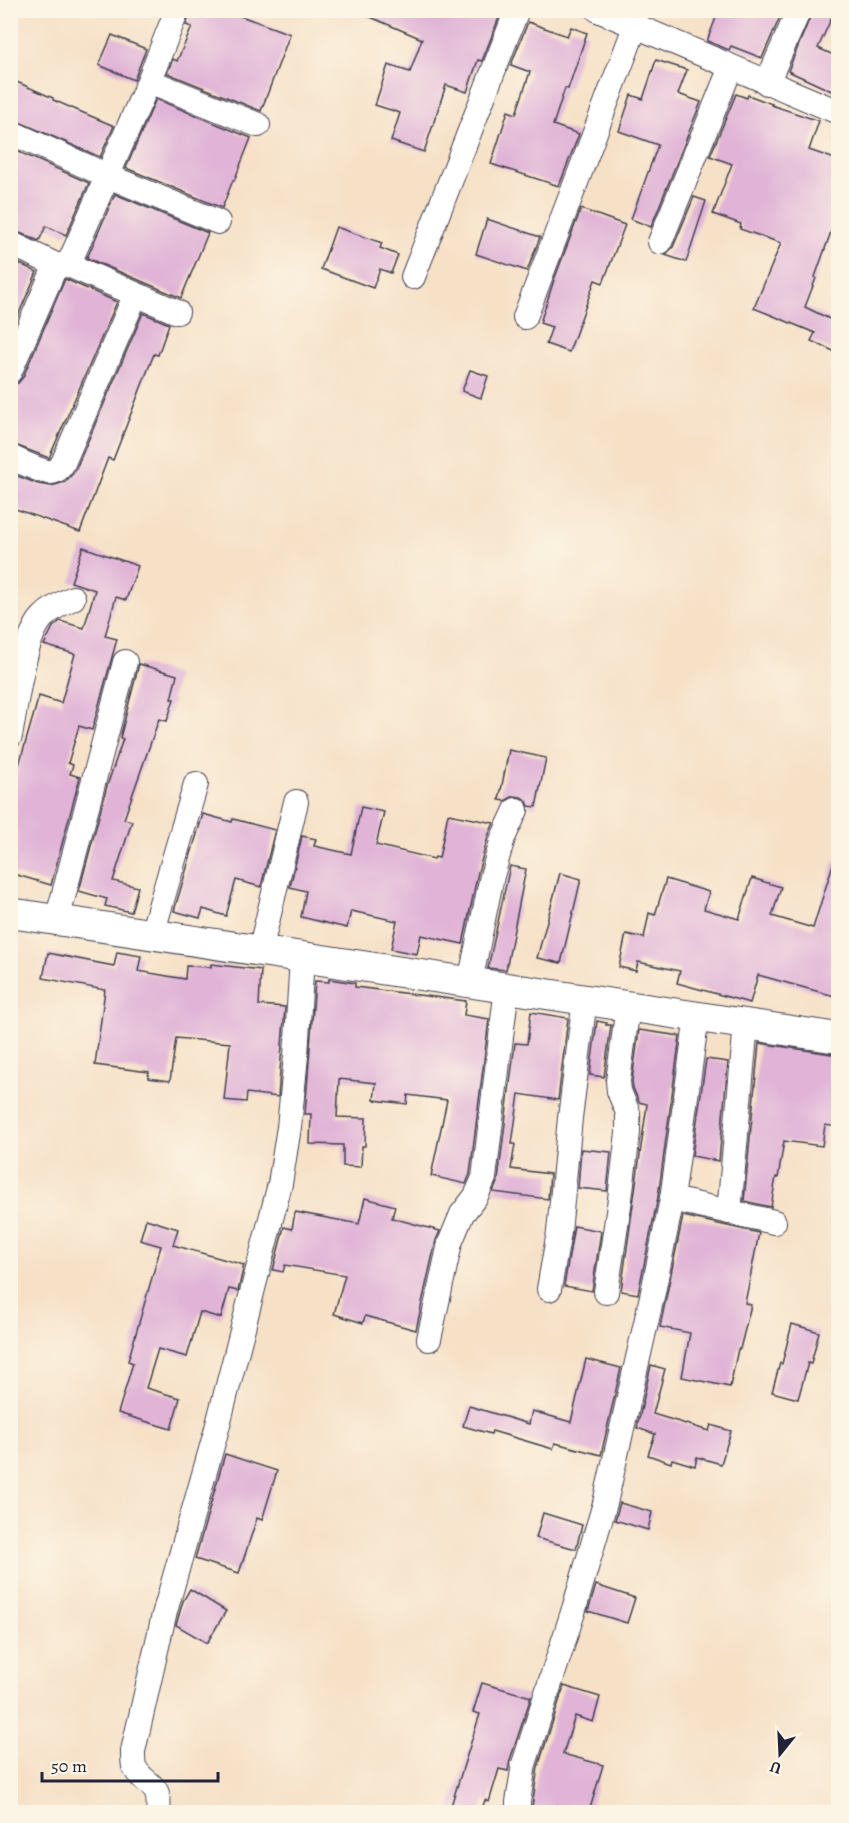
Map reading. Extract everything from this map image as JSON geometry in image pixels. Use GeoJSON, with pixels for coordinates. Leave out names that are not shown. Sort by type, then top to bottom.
{"type":"FeatureCollection","features":[{"type":"Feature","properties":{"kind":"street"},"geometry":{"type":"LineString","coordinates":[[10,371],[61,265],[70,261],[149,81],[177,10]]}},
{"type":"Feature","properties":{"kind":"street"},"geometry":{"type":"LineString","coordinates":[[413,277],[517,10]]}},
{"type":"Feature","properties":{"kind":"street"},"geometry":{"type":"LineString","coordinates":[[598,10],[838,112]]}},
{"type":"Feature","properties":{"kind":"street"},"geometry":{"type":"LineString","coordinates":[[768,82],[799,10]]}},
{"type":"Feature","properties":{"kind":"street"},"geometry":{"type":"LineString","coordinates":[[525,317],[635,27]]}},
{"type":"Feature","properties":{"kind":"street"},"geometry":{"type":"LineString","coordinates":[[660,242],[731,67]]}},
{"type":"Feature","properties":{"kind":"street"},"geometry":{"type":"LineString","coordinates":[[149,81],[258,125]]}},
{"type":"Feature","properties":{"kind":"street"},"geometry":{"type":"LineString","coordinates":[[10,132],[218,222]]}},
{"type":"Feature","properties":{"kind":"street"},"geometry":{"type":"LineString","coordinates":[[10,243],[177,312]]}},
{"type":"Feature","properties":{"kind":"street"},"geometry":{"type":"LineString","coordinates":[[10,456],[46,471],[59,470],[135,296]]}},
{"type":"Feature","properties":{"kind":"street"},"geometry":{"type":"LineString","coordinates":[[10,735],[32,634],[41,619],[56,606],[73,598]]}},
{"type":"Feature","properties":{"kind":"street"},"geometry":{"type":"LineString","coordinates":[[57,921],[124,662]]}},
{"type":"Feature","properties":{"kind":"street"},"geometry":{"type":"LineString","coordinates":[[152,934],[196,784]]}},
{"type":"Feature","properties":{"kind":"street"},"geometry":{"type":"LineString","coordinates":[[260,951],[296,802]]}},
{"type":"Feature","properties":{"kind":"street"},"geometry":{"type":"LineString","coordinates":[[470,982],[492,876],[503,838],[516,810]]}},
{"type":"Feature","properties":{"kind":"street"},"geometry":{"type":"LineString","coordinates":[[10,913],[838,1038]]}},
{"type":"Feature","properties":{"kind":"street"},"geometry":{"type":"LineString","coordinates":[[158,1812],[158,1796],[151,1784],[134,1766],[133,1751],[164,1615],[216,1432],[280,1184],[291,1104],[302,957]]}},
{"type":"Feature","properties":{"kind":"street"},"geometry":{"type":"LineString","coordinates":[[429,1339],[450,1243],[462,1214],[476,1196],[484,1178],[507,987]]}},
{"type":"Feature","properties":{"kind":"street"},"geometry":{"type":"LineString","coordinates":[[549,1289],[559,1232],[585,999]]}},
{"type":"Feature","properties":{"kind":"street"},"geometry":{"type":"LineString","coordinates":[[606,1293],[628,1133],[628,1113],[619,1091],[618,1081],[628,1006]]}},
{"type":"Feature","properties":{"kind":"street"},"geometry":{"type":"LineString","coordinates":[[518,1812],[524,1764],[574,1609],[605,1503],[672,1199],[697,1017]]}},
{"type":"Feature","properties":{"kind":"street"},"geometry":{"type":"LineString","coordinates":[[729,1212],[746,1024]]}},
{"type":"Feature","properties":{"kind":"street"},"geometry":{"type":"LineString","coordinates":[[672,1199],[774,1222]]}},
{"type":"Feature","properties":{"kind":"building"},"geometry":{"type":"Polygon","coordinates":[[[191,10],[240,10],[238,15],[290,34],[261,111],[167,73],[173,59],[177,61],[192,27],[186,25],[191,10]]]}},
{"type":"Feature","properties":{"kind":"building"},"geometry":{"type":"Polygon","coordinates":[[[354,10],[502,10],[482,61],[478,60],[467,92],[446,85],[424,152],[391,141],[400,113],[375,105],[388,65],[410,72],[422,39],[354,10]]]}},
{"type":"Feature","properties":{"kind":"building"},"geometry":{"type":"Polygon","coordinates":[[[719,10],[783,10],[762,58],[731,46],[729,50],[707,41],[719,10]]]}},
{"type":"Feature","properties":{"kind":"building"},"geometry":{"type":"Polygon","coordinates":[[[813,10],[835,10],[818,48],[838,57],[838,94],[788,71],[813,10]]]}},
{"type":"Feature","properties":{"kind":"building"},"geometry":{"type":"Polygon","coordinates":[[[528,22],[567,36],[571,27],[587,33],[553,125],[579,134],[559,186],[491,164],[508,111],[516,114],[530,72],[511,65],[528,22]]]}},
{"type":"Feature","properties":{"kind":"building"},"geometry":{"type":"Polygon","coordinates":[[[112,35],[146,49],[134,80],[99,65],[112,35]]]}},
{"type":"Feature","properties":{"kind":"building"},"geometry":{"type":"Polygon","coordinates":[[[656,60],[687,70],[678,94],[701,102],[651,227],[631,219],[658,145],[619,131],[631,95],[643,99],[656,60]]]}},
{"type":"Feature","properties":{"kind":"building"},"geometry":{"type":"Polygon","coordinates":[[[10,79],[114,126],[100,157],[10,118],[10,79]]]}},
{"type":"Feature","properties":{"kind":"building"},"geometry":{"type":"Polygon","coordinates":[[[736,94],[747,98],[748,95],[819,121],[809,150],[838,160],[838,212],[805,307],[838,323],[838,353],[811,341],[815,333],[754,308],[781,243],[740,229],[741,224],[713,214],[732,164],[710,156],[736,94]]]}},
{"type":"Feature","properties":{"kind":"building"},"geometry":{"type":"Polygon","coordinates":[[[156,99],[251,138],[222,208],[126,168],[156,99]]]}},
{"type":"Feature","properties":{"kind":"building"},"geometry":{"type":"Polygon","coordinates":[[[10,148],[89,183],[66,235],[46,226],[39,241],[10,229],[10,148]]]}},
{"type":"Feature","properties":{"kind":"building"},"geometry":{"type":"Polygon","coordinates":[[[115,194],[208,233],[181,298],[87,258],[115,194]]]}},
{"type":"Feature","properties":{"kind":"building"},"geometry":{"type":"Polygon","coordinates":[[[694,197],[706,201],[686,262],[665,255],[673,247],[694,197]]]}},
{"type":"Feature","properties":{"kind":"building"},"geometry":{"type":"Polygon","coordinates":[[[581,209],[625,225],[603,283],[595,280],[569,352],[546,344],[552,327],[540,323],[581,209]]]}},
{"type":"Feature","properties":{"kind":"building"},"geometry":{"type":"Polygon","coordinates":[[[487,219],[540,237],[527,271],[476,254],[487,219]]]}},
{"type":"Feature","properties":{"kind":"building"},"geometry":{"type":"Polygon","coordinates":[[[336,227],[382,243],[380,248],[398,255],[391,273],[380,269],[373,288],[321,269],[336,227]]]}},
{"type":"Feature","properties":{"kind":"building"},"geometry":{"type":"Polygon","coordinates":[[[10,259],[37,272],[10,334],[10,259]]]}},
{"type":"Feature","properties":{"kind":"building"},"geometry":{"type":"Polygon","coordinates":[[[65,279],[117,302],[49,458],[10,443],[10,385],[18,383],[23,377],[65,279]]]}},
{"type":"Feature","properties":{"kind":"building"},"geometry":{"type":"Polygon","coordinates":[[[143,313],[169,324],[158,355],[154,354],[113,460],[108,458],[80,532],[10,507],[10,473],[38,484],[51,486],[65,482],[75,471],[143,313]]]}},
{"type":"Feature","properties":{"kind":"building"},"geometry":{"type":"Polygon","coordinates":[[[470,370],[488,376],[481,398],[462,391],[470,370]]]}},
{"type":"Feature","properties":{"kind":"building"},"geometry":{"type":"Polygon","coordinates":[[[83,547],[138,566],[126,600],[116,597],[105,636],[117,639],[92,730],[79,726],[68,763],[73,765],[70,774],[80,777],[51,885],[10,873],[10,796],[39,696],[61,703],[75,654],[44,645],[53,627],[60,621],[84,628],[95,590],[71,582],[83,547]]]}},
{"type":"Feature","properties":{"kind":"building"},"geometry":{"type":"Polygon","coordinates":[[[139,664],[177,675],[171,699],[174,699],[167,721],[159,719],[124,819],[132,821],[113,881],[138,887],[131,912],[105,906],[107,899],[79,891],[107,786],[123,739],[120,738],[139,664]]]}},
{"type":"Feature","properties":{"kind":"building"},"geometry":{"type":"Polygon","coordinates":[[[509,750],[546,758],[536,807],[529,806],[527,801],[521,797],[514,796],[505,801],[499,800],[509,750]]]}},
{"type":"Feature","properties":{"kind":"building"},"geometry":{"type":"Polygon","coordinates":[[[361,807],[384,812],[376,845],[434,859],[439,858],[448,814],[494,823],[478,872],[463,944],[421,935],[417,954],[391,949],[397,921],[351,911],[347,928],[301,917],[306,891],[290,887],[302,836],[316,839],[314,846],[351,854],[361,807]]]}},
{"type":"Feature","properties":{"kind":"building"},"geometry":{"type":"Polygon","coordinates":[[[203,814],[275,830],[261,887],[236,880],[226,916],[203,909],[200,918],[174,911],[203,814]]]}},
{"type":"Feature","properties":{"kind":"building"},"geometry":{"type":"Polygon","coordinates":[[[834,861],[838,862],[838,997],[758,975],[750,1003],[677,983],[680,971],[638,962],[636,971],[619,967],[626,934],[644,938],[649,913],[655,915],[666,879],[709,892],[704,909],[739,919],[752,878],[781,887],[772,916],[813,928],[834,861]]]}},
{"type":"Feature","properties":{"kind":"building"},"geometry":{"type":"Polygon","coordinates":[[[510,866],[526,869],[506,970],[488,968],[510,866]]]}},
{"type":"Feature","properties":{"kind":"building"},"geometry":{"type":"Polygon","coordinates":[[[560,873],[581,879],[561,963],[537,958],[560,873]]]}},
{"type":"Feature","properties":{"kind":"building"},"geometry":{"type":"Polygon","coordinates":[[[117,952],[141,956],[138,971],[185,979],[186,966],[211,967],[211,964],[261,970],[259,1005],[285,1007],[278,1097],[247,1093],[246,1102],[224,1100],[230,1043],[176,1038],[170,1081],[148,1078],[149,1072],[95,1065],[105,990],[43,978],[48,953],[114,966],[117,952]]]}},
{"type":"Feature","properties":{"kind":"building"},"geometry":{"type":"Polygon","coordinates":[[[329,979],[355,983],[355,987],[466,1001],[464,1015],[489,1019],[470,1174],[466,1184],[431,1176],[447,1100],[408,1095],[407,1104],[374,1100],[376,1083],[339,1079],[337,1117],[366,1118],[365,1146],[362,1146],[361,1167],[343,1166],[343,1145],[310,1144],[311,1114],[305,1114],[315,981],[329,982],[329,979]]]}},
{"type":"Feature","properties":{"kind":"building"},"geometry":{"type":"Polygon","coordinates":[[[531,1012],[568,1018],[558,1100],[519,1094],[512,1144],[515,1144],[511,1169],[550,1174],[548,1199],[493,1192],[498,1180],[515,1043],[527,1044],[531,1012]]]}},
{"type":"Feature","properties":{"kind":"building"},"geometry":{"type":"Polygon","coordinates":[[[597,1021],[611,1025],[604,1077],[590,1075],[597,1021]]]}},
{"type":"Feature","properties":{"kind":"building"},"geometry":{"type":"Polygon","coordinates":[[[639,1030],[680,1036],[658,1197],[638,1294],[621,1291],[647,1104],[639,1102],[632,1081],[639,1030]]]}},
{"type":"Feature","properties":{"kind":"building"},"geometry":{"type":"Polygon","coordinates":[[[759,1043],[838,1055],[838,1127],[825,1125],[822,1146],[784,1141],[771,1207],[744,1201],[759,1043]]]}},
{"type":"Feature","properties":{"kind":"building"},"geometry":{"type":"Polygon","coordinates":[[[706,1059],[728,1062],[719,1161],[692,1156],[706,1059]]]}},
{"type":"Feature","properties":{"kind":"building"},"geometry":{"type":"Polygon","coordinates":[[[581,1149],[611,1152],[607,1191],[578,1188],[581,1149]]]}},
{"type":"Feature","properties":{"kind":"building"},"geometry":{"type":"Polygon","coordinates":[[[365,1198],[395,1206],[392,1218],[440,1231],[416,1330],[365,1316],[363,1323],[334,1314],[345,1275],[285,1265],[283,1272],[273,1270],[284,1227],[292,1229],[295,1212],[359,1224],[365,1198]]]}},
{"type":"Feature","properties":{"kind":"building"},"geometry":{"type":"Polygon","coordinates":[[[683,1216],[759,1233],[745,1303],[751,1305],[730,1387],[682,1377],[690,1333],[660,1327],[683,1216]]]}},
{"type":"Feature","properties":{"kind":"building"},"geometry":{"type":"Polygon","coordinates":[[[146,1219],[178,1229],[173,1245],[244,1265],[238,1291],[229,1289],[221,1318],[200,1312],[187,1357],[158,1349],[146,1388],[180,1398],[171,1429],[118,1413],[133,1363],[128,1361],[161,1246],[140,1240],[146,1219]]]}},
{"type":"Feature","properties":{"kind":"building"},"geometry":{"type":"Polygon","coordinates":[[[574,1226],[601,1231],[592,1291],[564,1286],[574,1226]]]}},
{"type":"Feature","properties":{"kind":"building"},"geometry":{"type":"Polygon","coordinates":[[[792,1324],[819,1332],[811,1364],[808,1363],[798,1399],[772,1392],[792,1324]]]}},
{"type":"Feature","properties":{"kind":"building"},"geometry":{"type":"Polygon","coordinates":[[[586,1359],[621,1368],[601,1455],[555,1443],[553,1449],[492,1431],[491,1434],[463,1426],[469,1406],[529,1424],[532,1411],[571,1422],[586,1359]]]}},
{"type":"Feature","properties":{"kind":"building"},"geometry":{"type":"Polygon","coordinates":[[[651,1365],[665,1369],[653,1414],[709,1431],[711,1425],[731,1431],[721,1464],[697,1457],[695,1466],[672,1459],[671,1463],[648,1455],[655,1434],[637,1428],[651,1365]]]}},
{"type":"Feature","properties":{"kind":"building"},"geometry":{"type":"Polygon","coordinates":[[[225,1454],[277,1471],[262,1520],[257,1518],[239,1573],[195,1559],[225,1454]]]}},
{"type":"Feature","properties":{"kind":"building"},"geometry":{"type":"Polygon","coordinates":[[[620,1503],[652,1512],[648,1530],[615,1520],[620,1503]]]}},
{"type":"Feature","properties":{"kind":"building"},"geometry":{"type":"Polygon","coordinates":[[[543,1513],[582,1525],[576,1549],[536,1538],[543,1513]]]}},
{"type":"Feature","properties":{"kind":"building"},"geometry":{"type":"Polygon","coordinates":[[[596,1585],[635,1598],[627,1623],[588,1611],[596,1585]]]}},
{"type":"Feature","properties":{"kind":"building"},"geometry":{"type":"Polygon","coordinates":[[[190,1589],[226,1611],[207,1643],[176,1625],[183,1601],[190,1589]]]}},
{"type":"Feature","properties":{"kind":"building"},"geometry":{"type":"Polygon","coordinates":[[[482,1683],[531,1697],[508,1771],[499,1769],[489,1802],[485,1800],[481,1812],[449,1812],[480,1714],[473,1712],[482,1683]]]}},
{"type":"Feature","properties":{"kind":"building"},"geometry":{"type":"Polygon","coordinates":[[[564,1686],[600,1697],[593,1722],[575,1716],[563,1754],[603,1765],[589,1812],[557,1805],[555,1812],[532,1807],[538,1767],[564,1686]]]}}]}
